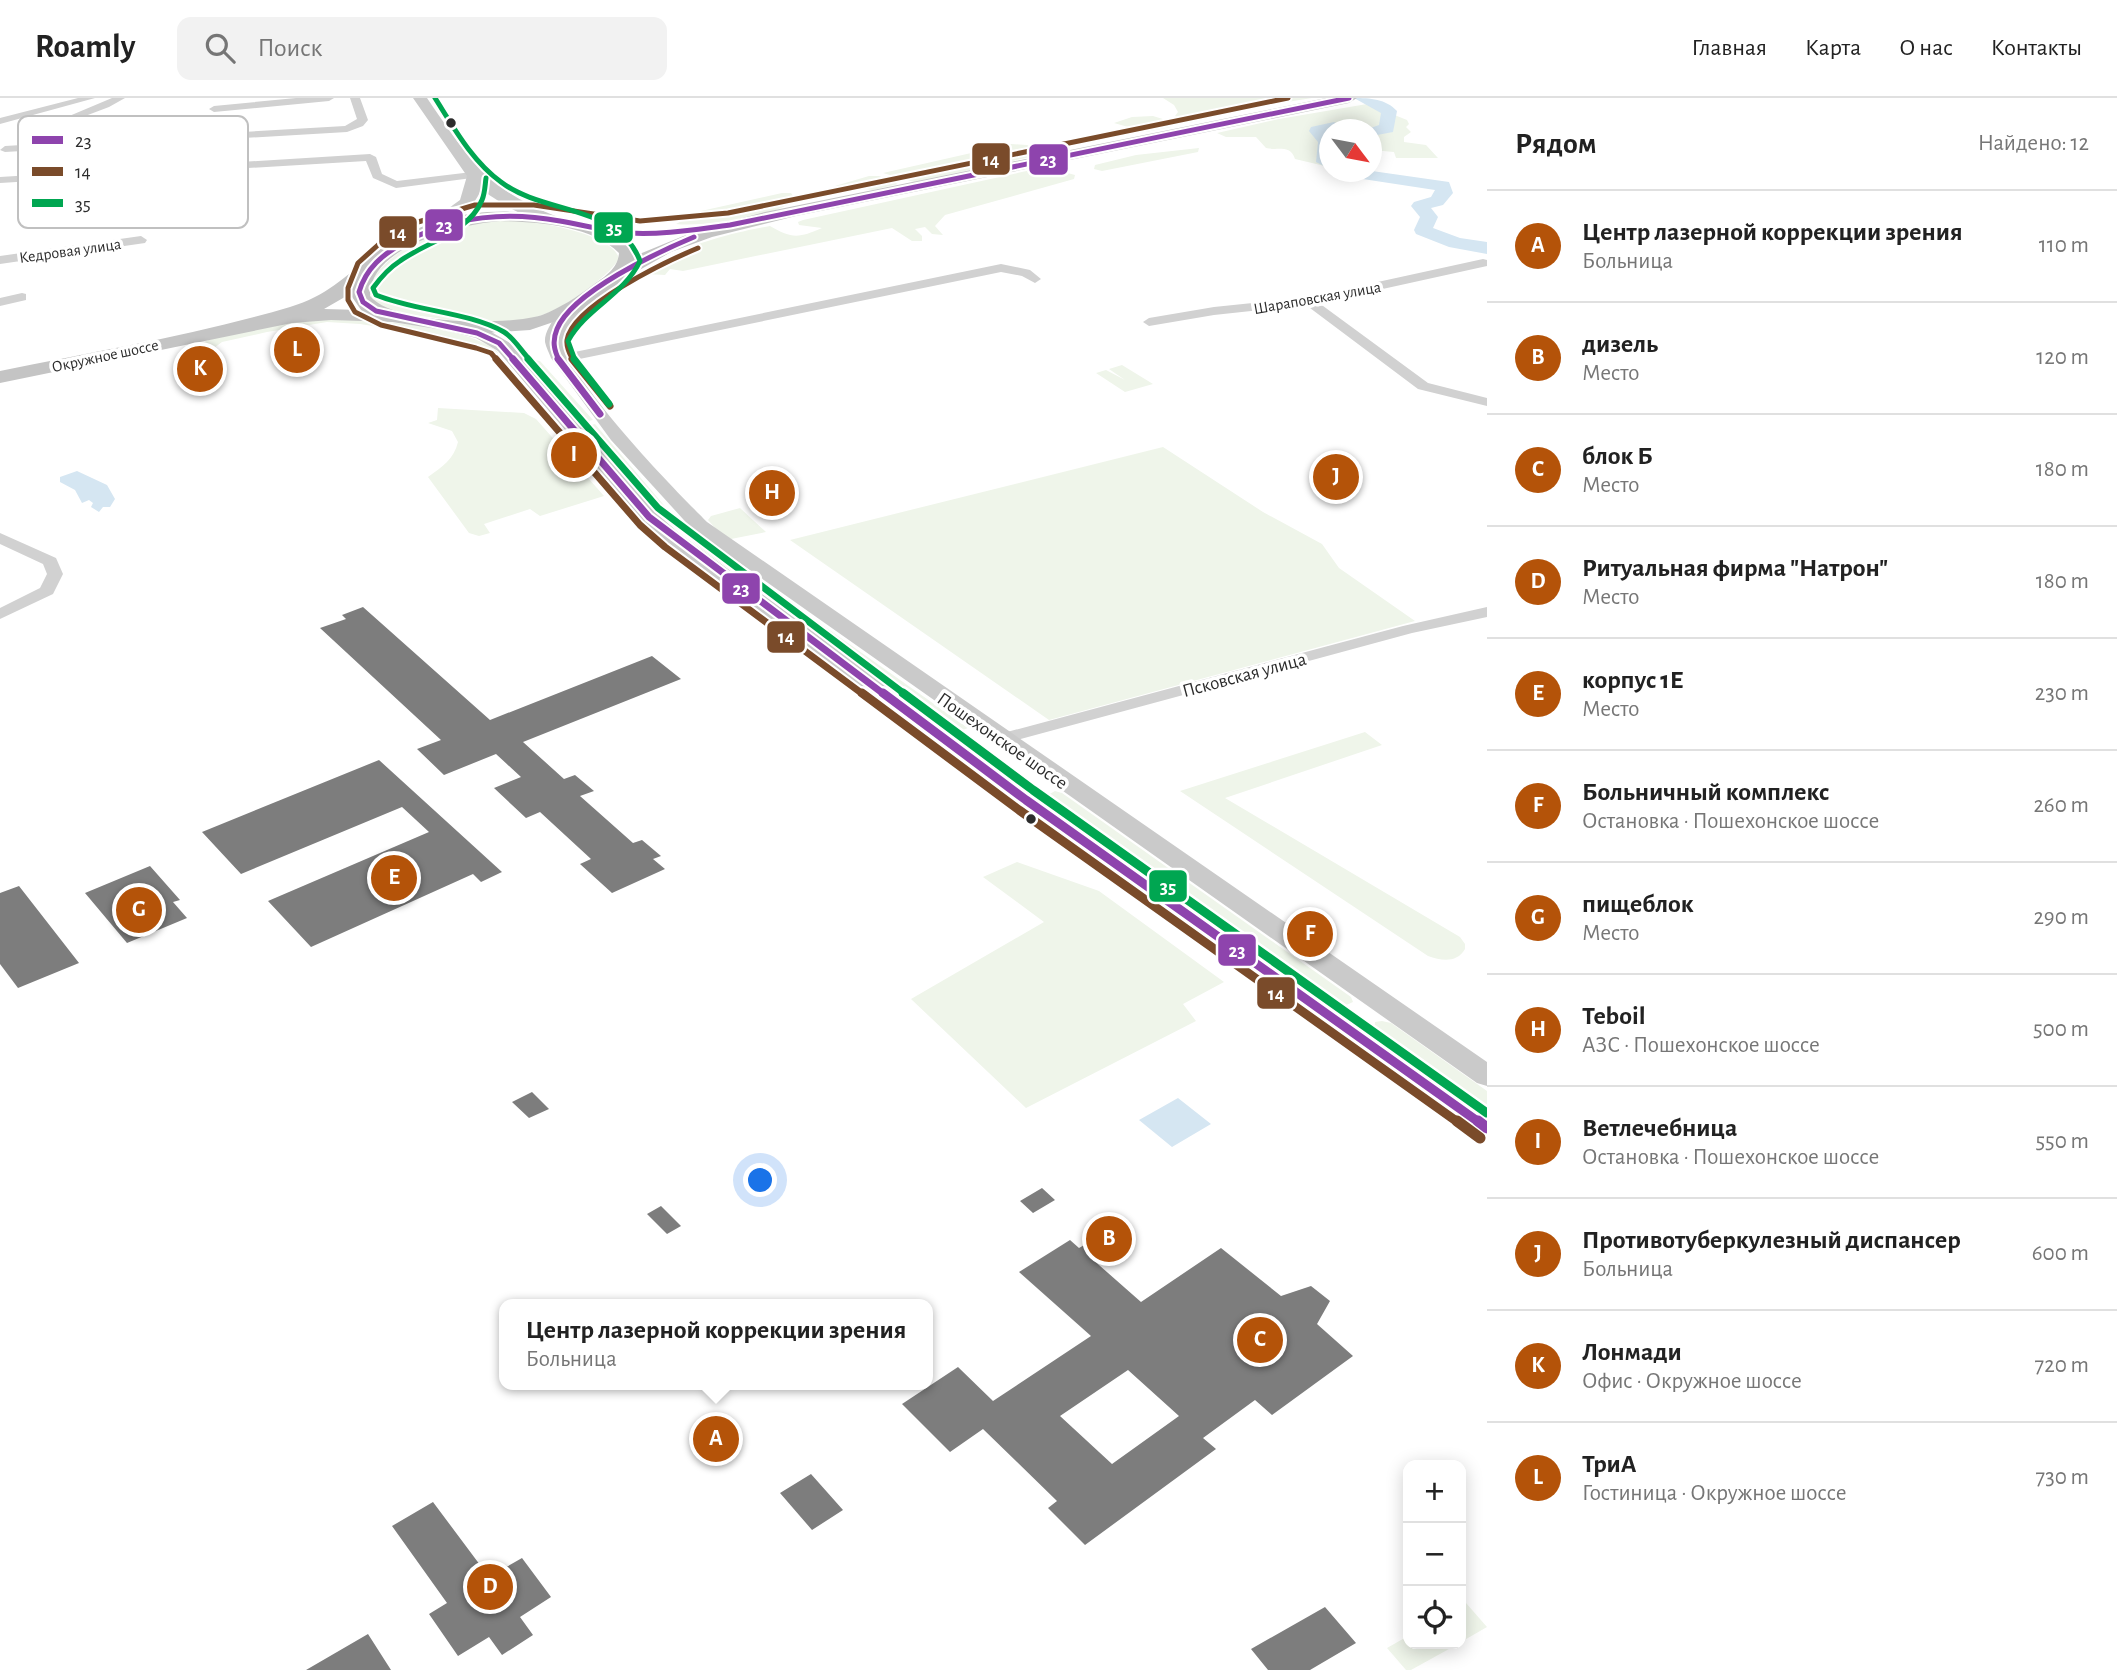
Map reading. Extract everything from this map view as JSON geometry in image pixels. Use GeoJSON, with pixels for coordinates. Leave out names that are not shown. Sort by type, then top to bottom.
{"type":"FeatureCollection","features":[{"type":"Feature","properties":{"kind":"main road"},"geometry":{"type":"LineString","coordinates":[[420,98],[473,176],[512,205],[552,220]]}},
{"type":"Feature","properties":{"kind":"main road","name":"Окружное шоссе"},"geometry":{"type":"LineString","coordinates":[[378,260],[360,285],[361,298],[376,311],[446,326],[529,326],[584,301],[620,272],[677,243],[763,220],[1348,98]]}},
{"type":"Feature","properties":{"kind":"main road"},"geometry":{"type":"LineString","coordinates":[[430,229],[465,206],[475,191],[473,176]]}},
{"type":"Feature","properties":{"kind":"main road","name":"Окружное шоссе"},"geometry":{"type":"LineString","coordinates":[[252,324],[331,298],[404,241],[462,219],[491,215],[552,220],[582,228],[623,246],[628,253],[628,260],[620,272]]}},
{"type":"Feature","properties":{"kind":"main road","name":"Окружное шоссе"},"geometry":{"type":"LineString","coordinates":[[582,228],[653,233],[763,220]]}},
{"type":"Feature","properties":{"kind":"main road"},"geometry":{"type":"LineString","coordinates":[[560,359],[553,341],[555,333],[584,301]]}},
{"type":"Feature","properties":{"kind":"main road","name":"Окружное шоссе"},"geometry":{"type":"LineString","coordinates":[[0,377],[252,324],[317,314],[409,319]]}},
{"type":"Feature","properties":{"kind":"main road","name":"Пошехонское шоссе"},"geometry":{"type":"LineString","coordinates":[[446,326],[482,334],[504,347],[657,524],[1026,800],[1487,1128]]}},
{"type":"Feature","properties":{"kind":"main road","name":"Пошехонское шоссе"},"geometry":{"type":"LineString","coordinates":[[560,359],[604,420],[688,514],[738,554],[1487,1076]]}},
{"type":"Feature","properties":{"kind":"main road"},"geometry":{"type":"LineString","coordinates":[[657,524],[688,514]]}},
{"type":"Feature","properties":{"kind":"main road"},"geometry":{"type":"LineString","coordinates":[[1026,800],[1063,781]]}},
{"type":"Feature","properties":{"kind":"main road"},"geometry":{"type":"LineString","coordinates":[[1337,1022],[1378,1000]]}},
{"type":"Feature","properties":{"kind":"street"},"geometry":{"type":"LineString","coordinates":[[20,116],[90,98]]}},
{"type":"Feature","properties":{"kind":"street"},"geometry":{"type":"LineString","coordinates":[[73,116],[104,108],[120,98]]}},
{"type":"Feature","properties":{"kind":"street"},"geometry":{"type":"LineString","coordinates":[[214,109],[329,98]]}},
{"type":"Feature","properties":{"kind":"street"},"geometry":{"type":"LineString","coordinates":[[248,138],[347,129],[363,120],[355,98]]}},
{"type":"Feature","properties":{"kind":"street"},"geometry":{"type":"LineString","coordinates":[[0,121],[18,116]]}},
{"type":"Feature","properties":{"kind":"street"},"geometry":{"type":"LineString","coordinates":[[248,165],[370,158],[377,176],[396,185],[473,176]]}},
{"type":"Feature","properties":{"kind":"street"},"geometry":{"type":"LineString","coordinates":[[0,180],[18,179]]}},
{"type":"Feature","properties":{"kind":"street","name":"Кедровая улица"},"geometry":{"type":"LineString","coordinates":[[0,260],[141,240]]}},
{"type":"Feature","properties":{"kind":"street","name":"Шараповская улица"},"geometry":{"type":"LineString","coordinates":[[1149,322],[1214,311],[1263,308],[1309,301],[1483,262]]}},
{"type":"Feature","properties":{"kind":"street"},"geometry":{"type":"LineString","coordinates":[[560,359],[1001,268],[1026,272],[1035,279]]}},
{"type":"Feature","properties":{"kind":"street"},"geometry":{"type":"LineString","coordinates":[[0,302],[22,297]]}},
{"type":"Feature","properties":{"kind":"street"},"geometry":{"type":"LineString","coordinates":[[1309,301],[1423,386],[1487,402]]}},
{"type":"Feature","properties":{"kind":"street"},"geometry":{"type":"LineString","coordinates":[[0,538],[50,561],[55,573],[47,591],[0,614]]}},
{"type":"Feature","properties":{"kind":"street","name":"Псковская улица"},"geometry":{"type":"LineString","coordinates":[[1002,739],[1409,629],[1487,612]]}},
{"type":"Feature","properties":{"kind":"shaded area"},"geometry":{"type":"Polygon","coordinates":[[[1163,98],[1312,98],[1189,123],[1175,116],[1178,112],[1174,105],[1163,98]]]}},
{"type":"Feature","properties":{"kind":"shaded area"},"geometry":{"type":"Polygon","coordinates":[[[1367,104],[1407,120],[1409,124],[1406,127],[1411,132],[1404,137],[1404,142],[1426,145],[1438,158],[1396,158],[1394,152],[1382,151],[1382,119],[1319,119],[1319,165],[1295,159],[1287,150],[1266,148],[1256,137],[1226,137],[1217,133],[1367,104]]]}},
{"type":"Feature","properties":{"kind":"shaded area"},"geometry":{"type":"Polygon","coordinates":[[[1153,116],[1166,120],[1171,127],[1146,132],[1114,123],[1132,117],[1153,116]]]}},
{"type":"Feature","properties":{"kind":"shaded area"},"geometry":{"type":"Polygon","coordinates":[[[1011,144],[1027,145],[1039,153],[914,182],[883,173],[1011,144]]]}},
{"type":"Feature","properties":{"kind":"shaded area"},"geometry":{"type":"Polygon","coordinates":[[[1199,148],[1198,152],[1102,171],[1094,169],[1095,165],[1136,155],[1199,148]]]}},
{"type":"Feature","properties":{"kind":"shaded area"},"geometry":{"type":"Polygon","coordinates":[[[1045,167],[1075,175],[1074,179],[945,215],[935,226],[943,235],[932,234],[925,227],[915,229],[922,236],[922,241],[912,241],[892,228],[683,271],[670,269],[665,275],[647,274],[656,265],[685,249],[740,232],[770,226],[790,235],[807,234],[822,228],[799,225],[798,222],[1045,167]]]}},
{"type":"Feature","properties":{"kind":"shaded area"},"geometry":{"type":"Polygon","coordinates":[[[869,176],[879,176],[898,184],[873,190],[835,186],[869,176]]]}},
{"type":"Feature","properties":{"kind":"shaded area"},"geometry":{"type":"Polygon","coordinates":[[[791,193],[796,200],[755,216],[704,224],[676,224],[701,211],[791,193]]]}},
{"type":"Feature","properties":{"kind":"shaded area"},"geometry":{"type":"Polygon","coordinates":[[[508,218],[588,235],[614,250],[619,259],[601,278],[569,302],[531,319],[512,322],[473,323],[404,314],[389,310],[369,297],[368,283],[383,266],[414,243],[448,230],[508,218]]]}},
{"type":"Feature","properties":{"kind":"shaded area"},"geometry":{"type":"Polygon","coordinates":[[[323,318],[416,325],[465,336],[485,343],[499,353],[443,337],[360,324],[327,322],[222,342],[214,348],[202,344],[210,339],[240,331],[323,318]]]}},
{"type":"Feature","properties":{"kind":"shaded area"},"geometry":{"type":"Polygon","coordinates":[[[534,360],[540,361],[593,420],[580,423],[532,363],[534,360]]]}},
{"type":"Feature","properties":{"kind":"shaded area"},"geometry":{"type":"Polygon","coordinates":[[[1122,365],[1153,384],[1125,392],[1096,373],[1106,370],[1125,380],[1109,369],[1122,365]]]}},
{"type":"Feature","properties":{"kind":"shaded area"},"geometry":{"type":"Polygon","coordinates":[[[438,408],[524,413],[536,419],[604,496],[540,516],[530,509],[484,524],[490,533],[479,536],[469,533],[428,477],[450,458],[458,442],[452,431],[428,423],[437,420],[438,408]]]}},
{"type":"Feature","properties":{"kind":"shaded area"},"geometry":{"type":"Polygon","coordinates":[[[595,424],[668,510],[667,514],[660,513],[585,427],[595,424]]]}},
{"type":"Feature","properties":{"kind":"shaded area"},"geometry":{"type":"Polygon","coordinates":[[[1163,447],[1263,512],[1322,544],[1339,568],[1415,621],[1049,720],[790,540],[1163,447]]]}},
{"type":"Feature","properties":{"kind":"shaded area"},"geometry":{"type":"Polygon","coordinates":[[[740,508],[766,532],[731,539],[708,520],[711,516],[740,508]]]}},
{"type":"Feature","properties":{"kind":"shaded area"},"geometry":{"type":"Polygon","coordinates":[[[685,528],[968,728],[957,732],[703,550],[680,530],[685,528]]]}},
{"type":"Feature","properties":{"kind":"shaded area"},"geometry":{"type":"Polygon","coordinates":[[[1365,732],[1382,745],[1225,798],[1460,937],[1465,949],[1458,957],[1444,960],[1428,956],[1180,791],[1365,732]]]}},
{"type":"Feature","properties":{"kind":"shaded area"},"geometry":{"type":"Polygon","coordinates":[[[1055,791],[1062,793],[1351,997],[1353,1002],[1344,1006],[1337,1004],[1051,799],[1048,795],[1055,791]]]}},
{"type":"Feature","properties":{"kind":"shaded area"},"geometry":{"type":"Polygon","coordinates":[[[1017,862],[1099,891],[1224,982],[1183,1004],[1196,1021],[1026,1108],[911,999],[1044,922],[983,877],[1017,862]]]}},
{"type":"Feature","properties":{"kind":"shaded area"},"geometry":{"type":"Polygon","coordinates":[[[1375,1022],[1391,1023],[1487,1091],[1487,1111],[1374,1032],[1375,1022]]]}},
{"type":"Feature","properties":{"kind":"shaded area"},"geometry":{"type":"Polygon","coordinates":[[[1466,1603],[1487,1627],[1466,1639],[1466,1603]]]}},
{"type":"Feature","properties":{"kind":"shaded area"},"geometry":{"type":"Polygon","coordinates":[[[1403,1639],[1403,1649],[1449,1649],[1411,1670],[1406,1670],[1387,1648],[1403,1639]]]}},
{"type":"Feature","properties":{"kind":"water"},"geometry":{"type":"Polygon","coordinates":[[[77,471],[107,485],[115,499],[110,507],[103,507],[99,512],[91,507],[93,503],[89,500],[82,503],[75,490],[60,482],[60,477],[77,471]]]}},
{"type":"Feature","properties":{"kind":"water"},"geometry":{"type":"Polygon","coordinates":[[[1178,1098],[1211,1124],[1172,1147],[1139,1120],[1178,1098]]]}},
{"type":"Feature","properties":{"kind":"building"},"geometry":{"type":"Polygon","coordinates":[[[363,607],[490,720],[652,656],[681,679],[523,742],[564,779],[575,775],[594,791],[580,796],[633,843],[642,840],[661,856],[653,859],[665,869],[612,893],[580,864],[591,859],[540,812],[526,818],[494,788],[521,777],[496,754],[444,775],[417,749],[441,740],[320,628],[346,619],[342,615],[363,607]]]}},
{"type":"Feature","properties":{"kind":"building"},"geometry":{"type":"Polygon","coordinates":[[[379,760],[502,872],[481,882],[473,874],[311,947],[268,901],[429,832],[402,807],[241,874],[202,832],[379,760]]]}},
{"type":"Feature","properties":{"kind":"building"},"geometry":{"type":"Polygon","coordinates":[[[150,866],[180,900],[173,902],[187,918],[127,943],[85,893],[150,866]]]}},
{"type":"Feature","properties":{"kind":"building"},"geometry":{"type":"Polygon","coordinates":[[[19,886],[79,963],[18,988],[0,964],[0,893],[19,886]]]}},
{"type":"Feature","properties":{"kind":"building"},"geometry":{"type":"Polygon","coordinates":[[[532,1092],[549,1109],[529,1118],[512,1102],[532,1092]]]}},
{"type":"Feature","properties":{"kind":"building"},"geometry":{"type":"Polygon","coordinates":[[[1042,1188],[1055,1200],[1033,1213],[1020,1201],[1042,1188]]]}},
{"type":"Feature","properties":{"kind":"building"},"geometry":{"type":"Polygon","coordinates":[[[661,1206],[681,1226],[667,1234],[647,1214],[661,1206]]]}},
{"type":"Feature","properties":{"kind":"building"},"geometry":{"type":"Polygon","coordinates":[[[1107,1232],[1118,1242],[1091,1258],[1141,1302],[1221,1248],[1281,1296],[1311,1286],[1330,1301],[1317,1324],[1353,1356],[1272,1415],[1255,1400],[1203,1438],[1216,1449],[1085,1545],[1048,1508],[1057,1501],[983,1429],[950,1452],[902,1404],[923,1390],[933,1390],[933,1384],[958,1367],[993,1401],[1091,1336],[1019,1272],[1070,1240],[1079,1248],[1107,1232]],[[1128,1370],[1060,1416],[1112,1464],[1179,1416],[1128,1370]]]}},
{"type":"Feature","properties":{"kind":"building"},"geometry":{"type":"Polygon","coordinates":[[[811,1474],[843,1510],[812,1530],[780,1493],[811,1474]]]}},
{"type":"Feature","properties":{"kind":"building"},"geometry":{"type":"Polygon","coordinates":[[[433,1502],[489,1577],[522,1558],[551,1597],[520,1617],[533,1635],[502,1655],[489,1637],[458,1656],[429,1614],[447,1603],[392,1526],[433,1502]]]}},
{"type":"Feature","properties":{"kind":"building"},"geometry":{"type":"Polygon","coordinates":[[[1325,1607],[1356,1643],[1310,1670],[1268,1670],[1251,1649],[1325,1607]]]}},
{"type":"Feature","properties":{"kind":"building"},"geometry":{"type":"Polygon","coordinates":[[[368,1634],[391,1670],[306,1670],[368,1634]]]}},
{"type":"Feature","properties":{"kind":"waterway"},"geometry":{"type":"LineString","coordinates":[[1362,98],[1389,111],[1387,128],[1382,129]]}},
{"type":"Feature","properties":{"kind":"waterway"},"geometry":{"type":"LineString","coordinates":[[1319,131],[1319,133]]}},
{"type":"Feature","properties":{"kind":"waterway"},"geometry":{"type":"LineString","coordinates":[[1382,178],[1443,186],[1444,193],[1437,201],[1420,206],[1429,217],[1423,230],[1456,243],[1487,248]]}},
{"type":"Feature","properties":{"kind":"transit line","name":"35"},"geometry":{"type":"LineString","coordinates":[[435,98],[469,150],[501,183],[529,198],[607,223],[634,245],[640,261],[634,273],[626,284],[584,319],[568,341],[573,358],[609,404]]}},
{"type":"Feature","properties":{"kind":"transit line","name":"14"},"geometry":{"type":"LineString","coordinates":[[1288,98],[728,213],[640,221],[618,220],[514,203],[455,209],[418,222],[367,253],[351,275],[348,300],[355,312],[381,325],[491,353],[640,525],[665,547],[1019,810],[1480,1138]]}},
{"type":"Feature","properties":{"kind":"transit line","name":"23"},"geometry":{"type":"LineString","coordinates":[[1349,98],[730,225],[629,233],[530,216],[472,218],[417,235],[393,249],[369,270],[359,292],[363,302],[376,311],[477,333],[499,343],[649,517],[672,537],[1026,800],[1487,1128]]}},
{"type":"Feature","properties":{"kind":"transit line","name":"35"},"geometry":{"type":"LineString","coordinates":[[486,178],[483,199],[473,215],[458,228],[401,259],[385,272],[373,288],[376,295],[408,307],[474,321],[506,333],[658,508],[680,527],[1033,790],[1487,1113]]}},
{"type":"Feature","properties":{"kind":"transit line","name":"23"},"geometry":{"type":"LineString","coordinates":[[600,414],[559,361],[553,343],[557,327],[588,295],[610,280],[634,265],[694,237]]}},
{"type":"Feature","properties":{"kind":"transit line","name":"14"},"geometry":{"type":"LineString","coordinates":[[610,406],[573,360],[566,344],[569,331],[581,317],[621,288],[698,248]]}},
{"type":"Feature","properties":{"kind":"place","name":"ТриА"},"geometry":{"type":"Point","coordinates":[297,350]}},
{"type":"Feature","properties":{"kind":"place","name":"Лонмади"},"geometry":{"type":"Point","coordinates":[200,369]}},
{"type":"Feature","properties":{"kind":"place","name":"Ветлечебница"},"geometry":{"type":"Point","coordinates":[574,455]}},
{"type":"Feature","properties":{"kind":"place","name":"Противотуберкулезный диспансер"},"geometry":{"type":"Point","coordinates":[1336,477]}},
{"type":"Feature","properties":{"kind":"place","name":"Teboil"},"geometry":{"type":"Point","coordinates":[772,493]}},
{"type":"Feature","properties":{"kind":"place","name":"корпус 1Е"},"geometry":{"type":"Point","coordinates":[394,878]}},
{"type":"Feature","properties":{"kind":"place","name":"пищеблок"},"geometry":{"type":"Point","coordinates":[139,910]}},
{"type":"Feature","properties":{"kind":"place","name":"Больничный комплекс"},"geometry":{"type":"Point","coordinates":[1310,934]}},
{"type":"Feature","properties":{"kind":"place","name":"дизель"},"geometry":{"type":"Point","coordinates":[1109,1239]}},
{"type":"Feature","properties":{"kind":"place","name":"блок Б"},"geometry":{"type":"Point","coordinates":[1260,1340]}},
{"type":"Feature","properties":{"kind":"place","name":"Центр лазерной коррекции зрения"},"geometry":{"type":"Point","coordinates":[716,1439]}},
{"type":"Feature","properties":{"kind":"place","name":"Ритуальная фирма \"Натрон\""},"geometry":{"type":"Point","coordinates":[490,1587]}}]}
